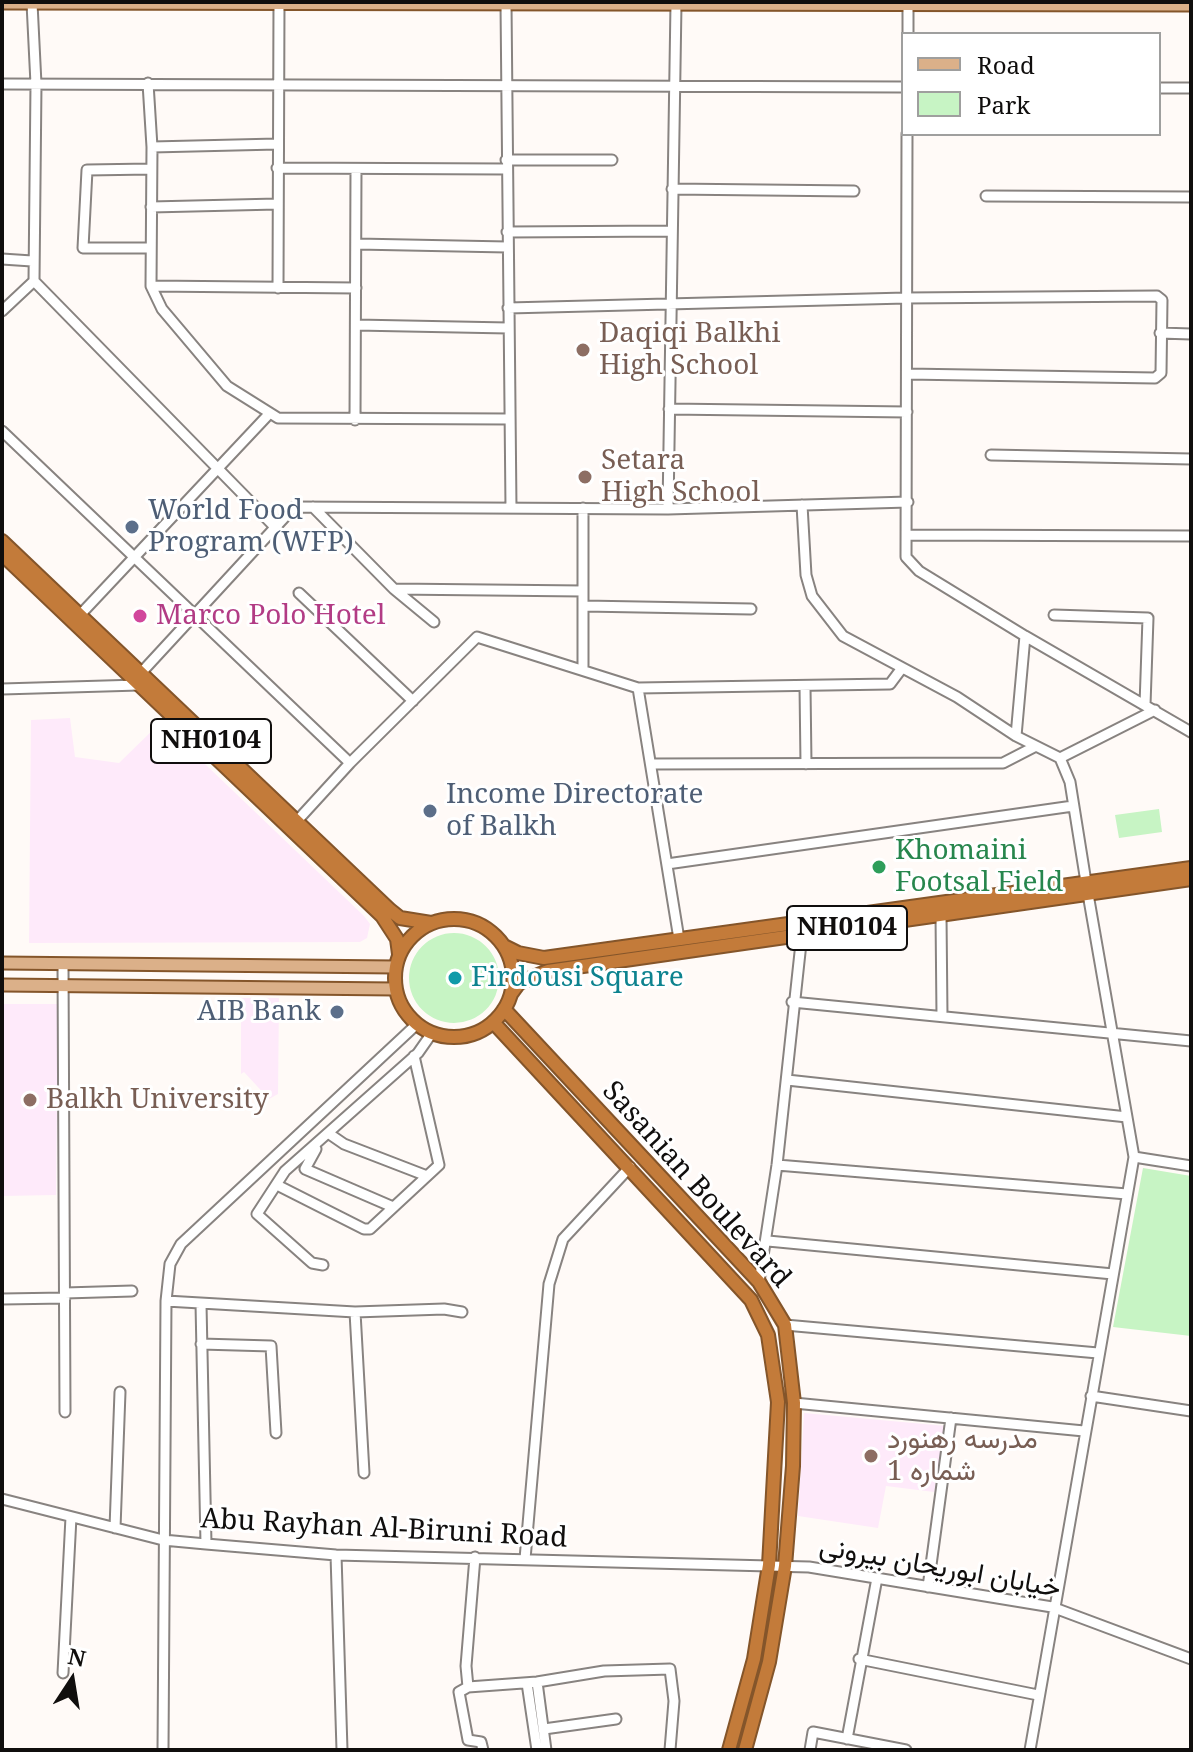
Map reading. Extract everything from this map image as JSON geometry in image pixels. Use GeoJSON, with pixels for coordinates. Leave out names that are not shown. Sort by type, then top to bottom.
{"type":"FeatureCollection","features":[{"type":"Feature","properties":{"kind":"highway","name":"NH0104"},"geometry":{"type":"LineString","coordinates":[[2,541],[139,679],[344,873],[400,918],[431,923],[464,919],[493,934],[504,946],[518,953],[544,958],[1087,888],[1191,879]]}},
{"type":"Feature","properties":{"kind":"highway","name":"NH0104"},"geometry":{"type":"LineString","coordinates":[[2,554],[296,822],[344,873],[392,928],[397,961],[395,989]]}},
{"type":"Feature","properties":{"kind":"highway","name":"NH0104"},"geometry":{"type":"LineString","coordinates":[[511,994],[519,983],[548,971],[941,915],[1191,868]]}},
{"type":"Feature","properties":{"kind":"highway"},"geometry":{"type":"LineString","coordinates":[[397,961],[418,931],[431,923]]}},
{"type":"Feature","properties":{"kind":"highway"},"geometry":{"type":"LineString","coordinates":[[395,989],[403,1009],[417,1024],[432,1033],[445,1036],[471,1034],[493,1022],[511,994],[513,978],[504,946]]}},
{"type":"Feature","properties":{"kind":"highway","name":"Sasanian Boulevard"},"geometry":{"type":"LineString","coordinates":[[504,1009],[759,1282],[785,1325],[794,1403],[793,1466],[785,1566],[769,1662],[745,1750]]}},
{"type":"Feature","properties":{"kind":"highway","name":"Sasanian Boulevard"},"geometry":{"type":"LineString","coordinates":[[493,1022],[751,1300],[768,1335],[778,1402],[769,1565],[754,1659],[729,1750]]}},
{"type":"Feature","properties":{"kind":"main road"},"geometry":{"type":"LineString","coordinates":[[2,3],[1191,5]]}},
{"type":"Feature","properties":{"kind":"main road"},"geometry":{"type":"LineString","coordinates":[[2,963],[397,961]]}},
{"type":"Feature","properties":{"kind":"main road"},"geometry":{"type":"LineString","coordinates":[[2,985],[395,989]]}},
{"type":"Feature","properties":{"kind":"street"},"geometry":{"type":"LineString","coordinates":[[32,3],[36,84],[34,281],[275,527]]}},
{"type":"Feature","properties":{"kind":"street"},"geometry":{"type":"LineString","coordinates":[[278,288],[279,3]]}},
{"type":"Feature","properties":{"kind":"street"},"geometry":{"type":"LineString","coordinates":[[908,3],[908,32]]}},
{"type":"Feature","properties":{"kind":"street"},"geometry":{"type":"LineString","coordinates":[[506,4],[511,508]]}},
{"type":"Feature","properties":{"kind":"street"},"geometry":{"type":"LineString","coordinates":[[668,509],[676,4]]}},
{"type":"Feature","properties":{"kind":"street"},"geometry":{"type":"LineString","coordinates":[[148,83],[152,147],[151,286],[162,309],[227,386],[278,418],[509,419]]}},
{"type":"Feature","properties":{"kind":"street"},"geometry":{"type":"LineString","coordinates":[[2,84],[901,87]]}},
{"type":"Feature","properties":{"kind":"street"},"geometry":{"type":"LineString","coordinates":[[1161,88],[1191,88]]}},
{"type":"Feature","properties":{"kind":"street"},"geometry":{"type":"LineString","coordinates":[[907,136],[906,557],[912,566],[1025,636],[1191,732]]}},
{"type":"Feature","properties":{"kind":"street"},"geometry":{"type":"LineString","coordinates":[[152,147],[277,144]]}},
{"type":"Feature","properties":{"kind":"street"},"geometry":{"type":"LineString","coordinates":[[277,168],[356,169],[612,160]]}},
{"type":"Feature","properties":{"kind":"street"},"geometry":{"type":"LineString","coordinates":[[150,169],[87,170],[83,248],[150,248]]}},
{"type":"Feature","properties":{"kind":"street"},"geometry":{"type":"LineString","coordinates":[[355,420],[356,169]]}},
{"type":"Feature","properties":{"kind":"street"},"geometry":{"type":"LineString","coordinates":[[672,189],[854,191]]}},
{"type":"Feature","properties":{"kind":"street"},"geometry":{"type":"LineString","coordinates":[[986,196],[1191,197]]}},
{"type":"Feature","properties":{"kind":"street"},"geometry":{"type":"LineString","coordinates":[[151,207],[277,204]]}},
{"type":"Feature","properties":{"kind":"street"},"geometry":{"type":"LineString","coordinates":[[507,232],[671,231]]}},
{"type":"Feature","properties":{"kind":"street"},"geometry":{"type":"LineString","coordinates":[[357,244],[507,247]]}},
{"type":"Feature","properties":{"kind":"street"},"geometry":{"type":"LineString","coordinates":[[2,259],[32,261]]}},
{"type":"Feature","properties":{"kind":"street"},"geometry":{"type":"LineString","coordinates":[[2,311],[34,281]]}},
{"type":"Feature","properties":{"kind":"street"},"geometry":{"type":"LineString","coordinates":[[151,286],[356,288]]}},
{"type":"Feature","properties":{"kind":"street"},"geometry":{"type":"LineString","coordinates":[[508,308],[906,298],[1157,296],[1162,300],[1161,373],[1155,378],[907,374]]}},
{"type":"Feature","properties":{"kind":"street"},"geometry":{"type":"LineString","coordinates":[[356,325],[508,328]]}},
{"type":"Feature","properties":{"kind":"street"},"geometry":{"type":"LineString","coordinates":[[1160,333],[1191,334]]}},
{"type":"Feature","properties":{"kind":"street"},"geometry":{"type":"LineString","coordinates":[[669,409],[907,412]]}},
{"type":"Feature","properties":{"kind":"street"},"geometry":{"type":"LineString","coordinates":[[79,616],[218,472],[269,414]]}},
{"type":"Feature","properties":{"kind":"street"},"geometry":{"type":"LineString","coordinates":[[2,431],[350,763]]}},
{"type":"Feature","properties":{"kind":"street"},"geometry":{"type":"LineString","coordinates":[[991,455],[1191,459]]}},
{"type":"Feature","properties":{"kind":"street"},"geometry":{"type":"LineString","coordinates":[[2,689],[139,679],[294,507],[668,509],[908,502]]}},
{"type":"Feature","properties":{"kind":"street"},"geometry":{"type":"LineString","coordinates":[[802,505],[806,575],[812,596],[843,636],[957,697],[1016,736],[1060,758],[1070,782],[1134,1157],[1052,1607],[1030,1750]]}},
{"type":"Feature","properties":{"kind":"street"},"geometry":{"type":"LineString","coordinates":[[313,507],[394,589],[434,622]]}},
{"type":"Feature","properties":{"kind":"street"},"geometry":{"type":"LineString","coordinates":[[583,508],[583,670]]}},
{"type":"Feature","properties":{"kind":"street"},"geometry":{"type":"LineString","coordinates":[[908,535],[1191,536]]}},
{"type":"Feature","properties":{"kind":"street"},"geometry":{"type":"LineString","coordinates":[[394,589],[583,591]]}},
{"type":"Feature","properties":{"kind":"street"},"geometry":{"type":"LineString","coordinates":[[299,593],[413,701]]}},
{"type":"Feature","properties":{"kind":"street"},"geometry":{"type":"LineString","coordinates":[[584,606],[751,609]]}},
{"type":"Feature","properties":{"kind":"street"},"geometry":{"type":"LineString","coordinates":[[1054,615],[1148,618],[1150,707]]}},
{"type":"Feature","properties":{"kind":"street"},"geometry":{"type":"LineString","coordinates":[[1016,736],[1025,636]]}},
{"type":"Feature","properties":{"kind":"street"},"geometry":{"type":"LineString","coordinates":[[296,822],[350,763],[477,637],[638,688],[890,684],[902,668]]}},
{"type":"Feature","properties":{"kind":"street"},"geometry":{"type":"LineString","coordinates":[[805,686],[806,764]]}},
{"type":"Feature","properties":{"kind":"street"},"geometry":{"type":"LineString","coordinates":[[638,688],[679,939]]}},
{"type":"Feature","properties":{"kind":"street"},"geometry":{"type":"LineString","coordinates":[[1060,758],[1150,707]]}},
{"type":"Feature","properties":{"kind":"street"},"geometry":{"type":"LineString","coordinates":[[651,764],[1003,763],[1036,746]]}},
{"type":"Feature","properties":{"kind":"street"},"geometry":{"type":"LineString","coordinates":[[667,864],[1073,806]]}},
{"type":"Feature","properties":{"kind":"street"},"geometry":{"type":"LineString","coordinates":[[941,915],[942,1016]]}},
{"type":"Feature","properties":{"kind":"street"},"geometry":{"type":"LineString","coordinates":[[759,1282],[768,1241],[787,1080],[792,1002],[802,934]]}},
{"type":"Feature","properties":{"kind":"street"},"geometry":{"type":"LineString","coordinates":[[63,964],[65,1412]]}},
{"type":"Feature","properties":{"kind":"street"},"geometry":{"type":"LineString","coordinates":[[792,1002],[1191,1041]]}},
{"type":"Feature","properties":{"kind":"street"},"geometry":{"type":"LineString","coordinates":[[163,1750],[166,1301],[170,1264],[181,1244],[417,1024]]}},
{"type":"Feature","properties":{"kind":"street"},"geometry":{"type":"LineString","coordinates":[[323,1265],[312,1263],[257,1214],[285,1171],[414,1056],[432,1033]]}},
{"type":"Feature","properties":{"kind":"street"},"geometry":{"type":"LineString","coordinates":[[277,1185],[364,1229],[370,1229],[439,1165],[414,1056]]}},
{"type":"Feature","properties":{"kind":"street"},"geometry":{"type":"LineString","coordinates":[[787,1080],[1127,1117]]}},
{"type":"Feature","properties":{"kind":"street"},"geometry":{"type":"LineString","coordinates":[[328,1133],[344,1144],[427,1176]]}},
{"type":"Feature","properties":{"kind":"street"},"geometry":{"type":"LineString","coordinates":[[317,1143],[305,1169],[393,1207]]}},
{"type":"Feature","properties":{"kind":"street"},"geometry":{"type":"LineString","coordinates":[[1134,1157],[1191,1166]]}},
{"type":"Feature","properties":{"kind":"street"},"geometry":{"type":"LineString","coordinates":[[777,1165],[1127,1194]]}},
{"type":"Feature","properties":{"kind":"street"},"geometry":{"type":"LineString","coordinates":[[525,1559],[549,1284],[563,1239],[630,1167]]}},
{"type":"Feature","properties":{"kind":"street"},"geometry":{"type":"LineString","coordinates":[[768,1241],[1113,1274]]}},
{"type":"Feature","properties":{"kind":"street"},"geometry":{"type":"LineString","coordinates":[[2,1299],[132,1291]]}},
{"type":"Feature","properties":{"kind":"street"},"geometry":{"type":"LineString","coordinates":[[166,1301],[355,1312],[444,1309],[462,1312]]}},
{"type":"Feature","properties":{"kind":"street"},"geometry":{"type":"LineString","coordinates":[[201,1304],[206,1544]]}},
{"type":"Feature","properties":{"kind":"street"},"geometry":{"type":"LineString","coordinates":[[355,1312],[364,1473]]}},
{"type":"Feature","properties":{"kind":"street"},"geometry":{"type":"LineString","coordinates":[[785,1325],[1098,1353]]}},
{"type":"Feature","properties":{"kind":"street"},"geometry":{"type":"LineString","coordinates":[[201,1344],[271,1346],[276,1433]]}},
{"type":"Feature","properties":{"kind":"street"},"geometry":{"type":"LineString","coordinates":[[115,1528],[120,1392]]}},
{"type":"Feature","properties":{"kind":"street"},"geometry":{"type":"LineString","coordinates":[[1091,1396],[1191,1411]]}},
{"type":"Feature","properties":{"kind":"street"},"geometry":{"type":"LineString","coordinates":[[794,1403],[1084,1431]]}},
{"type":"Feature","properties":{"kind":"street"},"geometry":{"type":"LineString","coordinates":[[928,1587],[951,1418]]}},
{"type":"Feature","properties":{"kind":"street","name":"Abu Rayhan Al-Biruni Road"},"geometry":{"type":"LineString","coordinates":[[2,1499],[163,1540],[206,1544],[336,1555],[769,1565]]}},
{"type":"Feature","properties":{"kind":"street"},"geometry":{"type":"LineString","coordinates":[[63,1673],[71,1517]]}},
{"type":"Feature","properties":{"kind":"street"},"geometry":{"type":"LineString","coordinates":[[336,1555],[342,1750]]}},
{"type":"Feature","properties":{"kind":"street"},"geometry":{"type":"LineString","coordinates":[[468,1687],[466,1666],[475,1557]]}},
{"type":"Feature","properties":{"kind":"street","name":"خیابان ابوریحان بیرونی"},"geometry":{"type":"LineString","coordinates":[[769,1565],[877,1578],[1052,1607],[1191,1659]]}},
{"type":"Feature","properties":{"kind":"street"},"geometry":{"type":"LineString","coordinates":[[847,1739],[859,1659],[877,1578]]}},
{"type":"Feature","properties":{"kind":"street"},"geometry":{"type":"LineString","coordinates":[[859,1659],[1038,1695]]}},
{"type":"Feature","properties":{"kind":"street"},"geometry":{"type":"LineString","coordinates":[[483,1750],[481,1742],[468,1740],[459,1692],[468,1687],[532,1683],[604,1671],[670,1669],[674,1701],[670,1750]]}},
{"type":"Feature","properties":{"kind":"street"},"geometry":{"type":"LineString","coordinates":[[532,1683],[546,1750]]}},
{"type":"Feature","properties":{"kind":"street"},"geometry":{"type":"LineString","coordinates":[[532,1683],[537,1750]]}},
{"type":"Feature","properties":{"kind":"street"},"geometry":{"type":"LineString","coordinates":[[544,1729],[616,1719]]}},
{"type":"Feature","properties":{"kind":"street"},"geometry":{"type":"LineString","coordinates":[[810,1750],[813,1732],[906,1750]]}},
{"type":"Feature","properties":{"kind":"shaded area"},"geometry":{"type":"Polygon","coordinates":[[[70,718],[75,757],[119,763],[161,722],[364,916],[370,924],[367,938],[360,942],[29,943],[31,720],[70,718]]]}},
{"type":"Feature","properties":{"kind":"shaded area"},"geometry":{"type":"Polygon","coordinates":[[[241,998],[279,998],[278,1094],[269,1099],[244,1072],[241,1074],[241,998]]]}},
{"type":"Feature","properties":{"kind":"shaded area","name":"Balkh University"},"geometry":{"type":"Polygon","coordinates":[[[2,1004],[58,1004],[56,1195],[2,1196],[2,1004]]]}},
{"type":"Feature","properties":{"kind":"shaded area","name":"مدرسه رهنورد شماره 1"},"geometry":{"type":"Polygon","coordinates":[[[804,1413],[946,1426],[934,1492],[886,1486],[878,1528],[798,1516],[804,1413]]]}},
{"type":"Feature","properties":{"kind":"green space"},"geometry":{"type":"Polygon","coordinates":[[[1159,809],[1162,832],[1119,838],[1115,815],[1159,809]]]}},
{"type":"Feature","properties":{"kind":"green space"},"geometry":{"type":"Polygon","coordinates":[[[454,933],[471,936],[486,946],[496,961],[499,978],[496,995],[486,1010],[471,1020],[454,1023],[437,1020],[422,1010],[412,995],[409,978],[412,961],[422,946],[437,936],[454,933]]]}},
{"type":"Feature","properties":{"kind":"green space"},"geometry":{"type":"Polygon","coordinates":[[[1143,1168],[1191,1176],[1191,1336],[1113,1327],[1143,1168]]]}},
{"type":"Feature","properties":{"kind":"place","name":"Daqiqi Balkhi High School"},"geometry":{"type":"Point","coordinates":[583,350]}},
{"type":"Feature","properties":{"kind":"place","name":"Setara High School"},"geometry":{"type":"Point","coordinates":[585,477]}},
{"type":"Feature","properties":{"kind":"place","name":"World Food Program (WFP)"},"geometry":{"type":"Point","coordinates":[132,527]}},
{"type":"Feature","properties":{"kind":"place","name":"Marco Polo Hotel"},"geometry":{"type":"Point","coordinates":[140,616]}},
{"type":"Feature","properties":{"kind":"place","name":"Income Directorate of Balkh"},"geometry":{"type":"Point","coordinates":[430,811]}},
{"type":"Feature","properties":{"kind":"place","name":"Khomaini Footsal Field"},"geometry":{"type":"Point","coordinates":[879,867]}},
{"type":"Feature","properties":{"kind":"place","name":"Firdousi Square"},"geometry":{"type":"Point","coordinates":[455,978]}},
{"type":"Feature","properties":{"kind":"place","name":"AIB Bank"},"geometry":{"type":"Point","coordinates":[337,1012]}},
{"type":"Feature","properties":{"kind":"place","name":"Balkh University"},"geometry":{"type":"Point","coordinates":[30,1100]}},
{"type":"Feature","properties":{"kind":"place","name":"مدرسه رهنورد شماره 1"},"geometry":{"type":"Point","coordinates":[871,1456]}}]}
